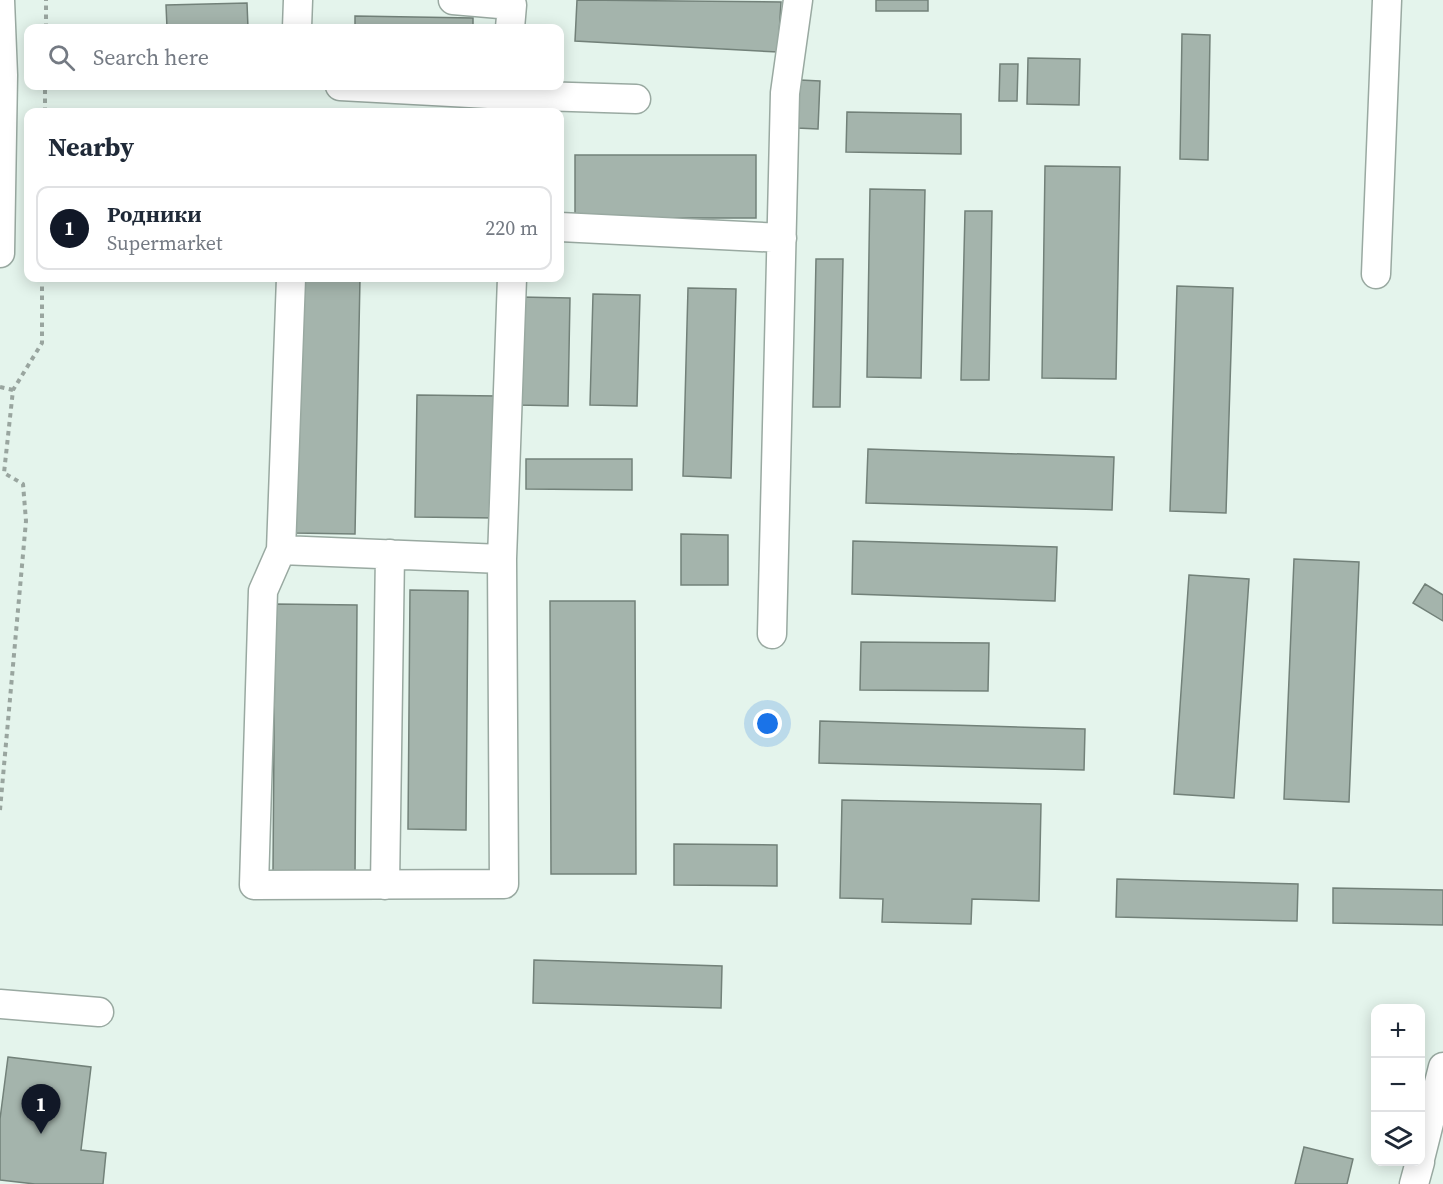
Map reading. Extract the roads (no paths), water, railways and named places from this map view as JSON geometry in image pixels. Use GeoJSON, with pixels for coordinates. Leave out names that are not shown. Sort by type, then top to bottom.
{"type":"FeatureCollection","features":[{"type":"Feature","properties":{"kind":"street"},"geometry":{"type":"LineString","coordinates":[[0,0],[2,75],[0,252]]}},
{"type":"Feature","properties":{"kind":"street"},"geometry":{"type":"LineString","coordinates":[[297,24],[298,0]]}},
{"type":"Feature","properties":{"kind":"street"},"geometry":{"type":"LineString","coordinates":[[453,0],[512,5],[510,24]]}},
{"type":"Feature","properties":{"kind":"street"},"geometry":{"type":"LineString","coordinates":[[772,634],[786,93],[798,0]]}},
{"type":"Feature","properties":{"kind":"street"},"geometry":{"type":"LineString","coordinates":[[1376,274],[1387,0]]}},
{"type":"Feature","properties":{"kind":"street"},"geometry":{"type":"LineString","coordinates":[[474,90],[636,99]]}},
{"type":"Feature","properties":{"kind":"street"},"geometry":{"type":"LineString","coordinates":[[564,227],[782,238]]}},
{"type":"Feature","properties":{"kind":"street"},"geometry":{"type":"LineString","coordinates":[[291,282],[281,550],[262,591],[254,885],[504,884],[502,559],[512,282]]}},
{"type":"Feature","properties":{"kind":"street"},"geometry":{"type":"LineString","coordinates":[[281,550],[502,559]]}},
{"type":"Feature","properties":{"kind":"street"},"geometry":{"type":"LineString","coordinates":[[385,885],[390,554]]}},
{"type":"Feature","properties":{"kind":"street"},"geometry":{"type":"LineString","coordinates":[[0,1004],[99,1012]]}},
{"type":"Feature","properties":{"kind":"street"},"geometry":{"type":"LineString","coordinates":[[1425,1140],[1443,1067]]}},
{"type":"Feature","properties":{"kind":"street"},"geometry":{"type":"LineString","coordinates":[[1414,1184],[1418,1166]]}},
{"type":"Feature","properties":{"kind":"place","name":"Родники"},"geometry":{"type":"Point","coordinates":[41,1134]}}]}
